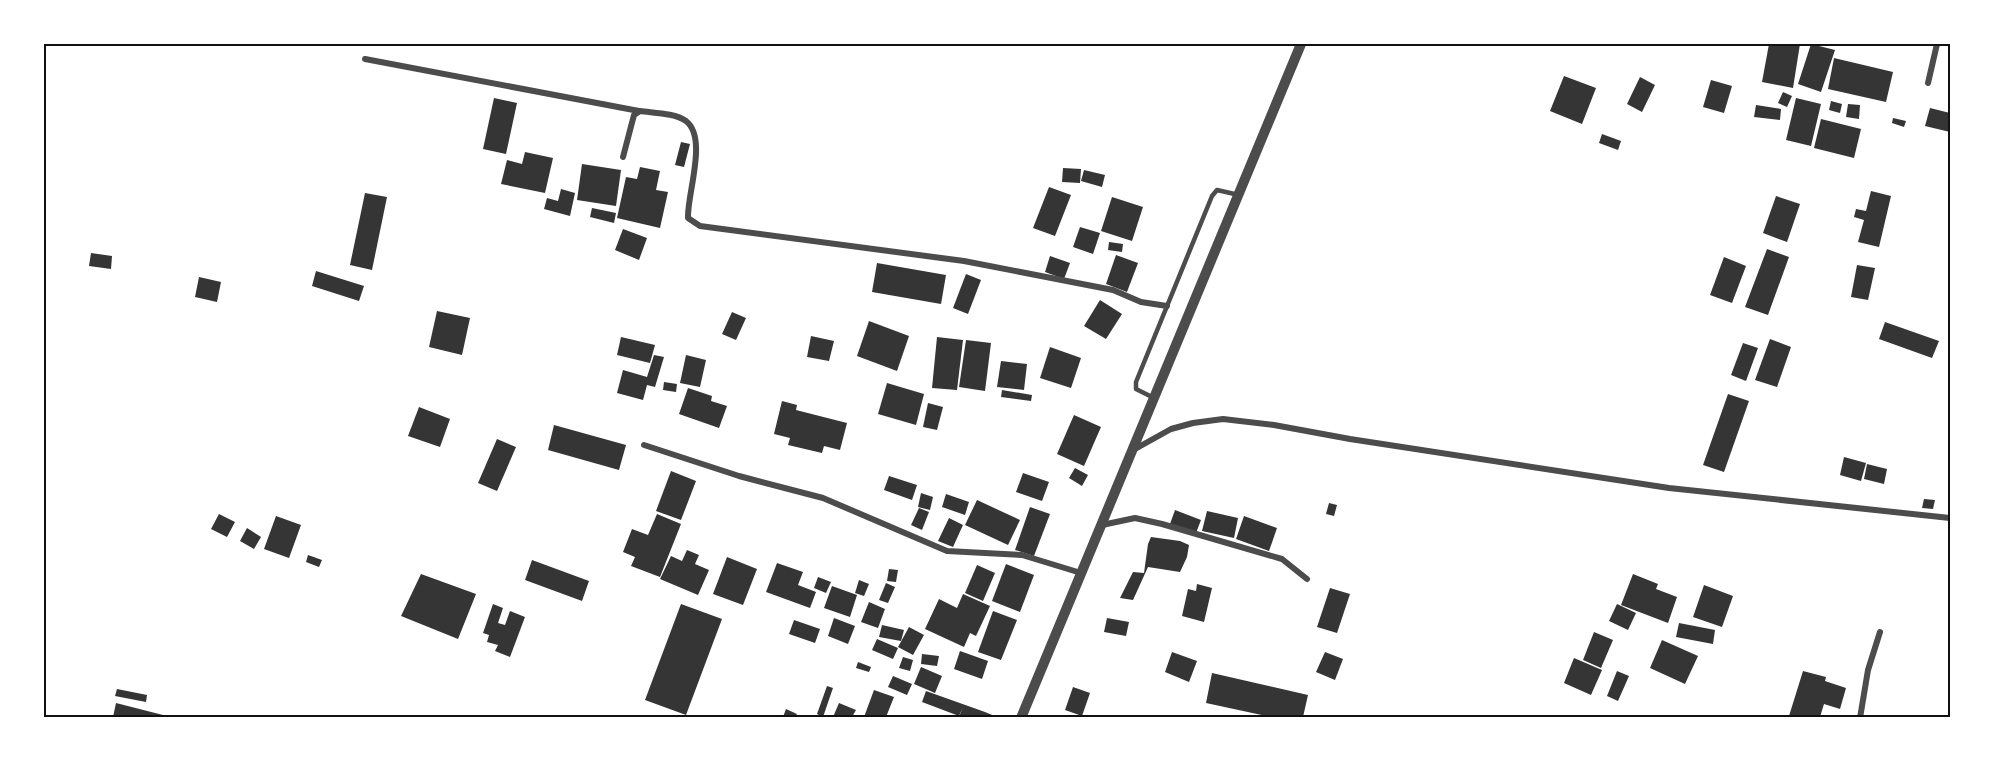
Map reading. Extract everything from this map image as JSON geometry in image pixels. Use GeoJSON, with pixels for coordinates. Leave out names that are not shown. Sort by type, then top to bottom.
{"type":"FeatureCollection","features":[{"type":"Feature","properties":{"kind":"street"},"geometry":{"type":"LineString","coordinates":[[1021,717],[1301,44]]}},
{"type":"Feature","properties":{"kind":"street"},"geometry":{"type":"LineString","coordinates":[[1928,83],[1938,44]]}},
{"type":"Feature","properties":{"kind":"street"},"geometry":{"type":"LineString","coordinates":[[365,59],[680,118],[688,122],[696,136],[694,177],[687,205],[688,218],[700,226],[964,261],[1113,290],[1141,302],[1167,306]]}},
{"type":"Feature","properties":{"kind":"street"},"geometry":{"type":"LineString","coordinates":[[623,157],[634,115],[640,111]]}},
{"type":"Feature","properties":{"kind":"street"},"geometry":{"type":"LineString","coordinates":[[1131,451],[1171,429],[1192,423],[1223,419],[1274,425],[1350,439],[1669,488],[1950,518]]}},
{"type":"Feature","properties":{"kind":"street"},"geometry":{"type":"LineString","coordinates":[[644,445],[739,476],[823,498],[948,551],[1022,555],[1081,573]]}},
{"type":"Feature","properties":{"kind":"street"},"geometry":{"type":"LineString","coordinates":[[1101,525],[1135,518],[1162,524],[1282,559],[1307,579]]}},
{"type":"Feature","properties":{"kind":"street"},"geometry":{"type":"LineString","coordinates":[[1860,717],[1868,670],[1880,632]]}},
{"type":"Feature","properties":{"kind":"lane"},"geometry":{"type":"LineString","coordinates":[[1154,398],[1137,389],[1136,382],[1212,196],[1217,190],[1239,195]]}},
{"type":"Feature","properties":{"kind":"building"},"geometry":{"type":"Polygon","coordinates":[[[1769,44],[1800,44],[1793,88],[1762,82],[1769,44]]]}},
{"type":"Feature","properties":{"kind":"building"},"geometry":{"type":"Polygon","coordinates":[[[1811,44],[1835,50],[1821,92],[1798,84],[1811,44]]]}},
{"type":"Feature","properties":{"kind":"building"},"geometry":{"type":"Polygon","coordinates":[[[1834,58],[1893,72],[1886,102],[1828,89],[1834,58]]]}},
{"type":"Feature","properties":{"kind":"building"},"geometry":{"type":"Polygon","coordinates":[[[1564,76],[1596,88],[1582,124],[1550,111],[1564,76]]]}},
{"type":"Feature","properties":{"kind":"building"},"geometry":{"type":"Polygon","coordinates":[[[1640,77],[1655,85],[1642,112],[1627,104],[1640,77]]]}},
{"type":"Feature","properties":{"kind":"building"},"geometry":{"type":"Polygon","coordinates":[[[1711,80],[1732,86],[1724,113],[1703,107],[1711,80]]]}},
{"type":"Feature","properties":{"kind":"building"},"geometry":{"type":"Polygon","coordinates":[[[1783,92],[1792,96],[1787,107],[1778,103],[1783,92]]]}},
{"type":"Feature","properties":{"kind":"building"},"geometry":{"type":"Polygon","coordinates":[[[494,98],[517,103],[506,154],[483,149],[494,98]]]}},
{"type":"Feature","properties":{"kind":"building"},"geometry":{"type":"Polygon","coordinates":[[[1796,98],[1821,104],[1811,146],[1786,140],[1796,98]]]}},
{"type":"Feature","properties":{"kind":"building"},"geometry":{"type":"Polygon","coordinates":[[[1831,101],[1842,104],[1840,113],[1829,110],[1831,101]]]}},
{"type":"Feature","properties":{"kind":"building"},"geometry":{"type":"Polygon","coordinates":[[[1848,104],[1860,105],[1859,119],[1846,117],[1848,104]]]}},
{"type":"Feature","properties":{"kind":"building"},"geometry":{"type":"Polygon","coordinates":[[[1756,105],[1781,109],[1780,120],[1754,117],[1756,105]]]}},
{"type":"Feature","properties":{"kind":"building"},"geometry":{"type":"Polygon","coordinates":[[[1930,108],[1950,113],[1950,132],[1925,126],[1930,108]]]}},
{"type":"Feature","properties":{"kind":"building"},"geometry":{"type":"Polygon","coordinates":[[[1893,118],[1906,121],[1904,127],[1892,123],[1893,118]]]}},
{"type":"Feature","properties":{"kind":"building"},"geometry":{"type":"Polygon","coordinates":[[[1821,119],[1861,129],[1854,158],[1814,148],[1821,119]]]}},
{"type":"Feature","properties":{"kind":"building"},"geometry":{"type":"Polygon","coordinates":[[[1602,134],[1621,141],[1618,150],[1599,143],[1602,134]]]}},
{"type":"Feature","properties":{"kind":"building"},"geometry":{"type":"Polygon","coordinates":[[[681,142],[690,144],[684,167],[675,165],[681,142]]]}},
{"type":"Feature","properties":{"kind":"building"},"geometry":{"type":"Polygon","coordinates":[[[525,152],[553,158],[545,193],[501,184],[507,160],[522,164],[525,152]]]}},
{"type":"Feature","properties":{"kind":"building"},"geometry":{"type":"Polygon","coordinates":[[[582,164],[621,170],[616,206],[577,200],[582,164]]]}},
{"type":"Feature","properties":{"kind":"building"},"geometry":{"type":"Polygon","coordinates":[[[640,167],[660,171],[656,190],[668,192],[660,228],[617,218],[626,177],[637,179],[640,167]]]}},
{"type":"Feature","properties":{"kind":"building"},"geometry":{"type":"Polygon","coordinates":[[[1063,168],[1081,169],[1080,183],[1062,182],[1063,168]]]}},
{"type":"Feature","properties":{"kind":"building"},"geometry":{"type":"Polygon","coordinates":[[[1084,170],[1105,175],[1102,187],[1081,181],[1084,170]]]}},
{"type":"Feature","properties":{"kind":"building"},"geometry":{"type":"Polygon","coordinates":[[[1049,187],[1071,195],[1055,236],[1033,228],[1049,187]]]}},
{"type":"Feature","properties":{"kind":"building"},"geometry":{"type":"Polygon","coordinates":[[[561,189],[575,193],[570,216],[544,209],[547,198],[558,201],[561,189]]]}},
{"type":"Feature","properties":{"kind":"building"},"geometry":{"type":"Polygon","coordinates":[[[1871,191],[1891,196],[1879,247],[1858,242],[1864,220],[1854,217],[1856,209],[1866,211],[1871,191]]]}},
{"type":"Feature","properties":{"kind":"building"},"geometry":{"type":"Polygon","coordinates":[[[365,193],[387,197],[372,270],[350,265],[365,193]]]}},
{"type":"Feature","properties":{"kind":"building"},"geometry":{"type":"Polygon","coordinates":[[[1776,196],[1800,204],[1787,242],[1763,233],[1776,196]]]}},
{"type":"Feature","properties":{"kind":"building"},"geometry":{"type":"Polygon","coordinates":[[[1112,197],[1143,207],[1132,241],[1101,231],[1112,197]]]}},
{"type":"Feature","properties":{"kind":"building"},"geometry":{"type":"Polygon","coordinates":[[[592,208],[616,213],[614,223],[590,217],[592,208]]]}},
{"type":"Feature","properties":{"kind":"building"},"geometry":{"type":"Polygon","coordinates":[[[1080,227],[1100,233],[1093,254],[1073,247],[1080,227]]]}},
{"type":"Feature","properties":{"kind":"building"},"geometry":{"type":"Polygon","coordinates":[[[623,229],[647,238],[639,260],[615,250],[623,229]]]}},
{"type":"Feature","properties":{"kind":"building"},"geometry":{"type":"Polygon","coordinates":[[[1109,242],[1123,244],[1122,252],[1108,250],[1109,242]]]}},
{"type":"Feature","properties":{"kind":"building"},"geometry":{"type":"Polygon","coordinates":[[[1767,249],[1789,257],[1768,315],[1745,307],[1767,249]]]}},
{"type":"Feature","properties":{"kind":"building"},"geometry":{"type":"Polygon","coordinates":[[[91,253],[112,256],[111,269],[89,266],[91,253]]]}},
{"type":"Feature","properties":{"kind":"building"},"geometry":{"type":"Polygon","coordinates":[[[1116,255],[1138,263],[1127,292],[1106,284],[1116,255]]]}},
{"type":"Feature","properties":{"kind":"building"},"geometry":{"type":"Polygon","coordinates":[[[1050,256],[1070,263],[1064,279],[1045,272],[1050,256]]]}},
{"type":"Feature","properties":{"kind":"building"},"geometry":{"type":"Polygon","coordinates":[[[1724,257],[1746,266],[1732,303],[1710,295],[1724,257]]]}},
{"type":"Feature","properties":{"kind":"building"},"geometry":{"type":"Polygon","coordinates":[[[877,263],[946,275],[941,304],[872,292],[877,263]]]}},
{"type":"Feature","properties":{"kind":"building"},"geometry":{"type":"Polygon","coordinates":[[[1857,265],[1875,268],[1868,300],[1851,297],[1857,265]]]}},
{"type":"Feature","properties":{"kind":"building"},"geometry":{"type":"Polygon","coordinates":[[[316,271],[364,286],[359,301],[312,286],[316,271]]]}},
{"type":"Feature","properties":{"kind":"building"},"geometry":{"type":"Polygon","coordinates":[[[966,274],[981,280],[968,314],[953,308],[966,274]]]}},
{"type":"Feature","properties":{"kind":"building"},"geometry":{"type":"Polygon","coordinates":[[[199,277],[221,282],[217,302],[195,297],[199,277]]]}},
{"type":"Feature","properties":{"kind":"building"},"geometry":{"type":"Polygon","coordinates":[[[1100,300],[1122,314],[1106,339],[1084,326],[1100,300]]]}},
{"type":"Feature","properties":{"kind":"building"},"geometry":{"type":"Polygon","coordinates":[[[437,311],[470,318],[462,355],[429,347],[437,311]]]}},
{"type":"Feature","properties":{"kind":"building"},"geometry":{"type":"Polygon","coordinates":[[[732,312],[746,318],[736,340],[722,334],[732,312]]]}},
{"type":"Feature","properties":{"kind":"building"},"geometry":{"type":"Polygon","coordinates":[[[869,321],[909,336],[897,371],[857,356],[869,321]]]}},
{"type":"Feature","properties":{"kind":"building"},"geometry":{"type":"Polygon","coordinates":[[[1885,322],[1939,341],[1932,358],[1879,339],[1885,322]]]}},
{"type":"Feature","properties":{"kind":"building"},"geometry":{"type":"Polygon","coordinates":[[[811,336],[834,341],[829,361],[807,357],[811,336]]]}},
{"type":"Feature","properties":{"kind":"building"},"geometry":{"type":"Polygon","coordinates":[[[621,337],[655,345],[650,363],[617,355],[621,337]]]}},
{"type":"Feature","properties":{"kind":"building"},"geometry":{"type":"Polygon","coordinates":[[[937,337],[963,340],[957,390],[932,388],[937,337]]]}},
{"type":"Feature","properties":{"kind":"building"},"geometry":{"type":"Polygon","coordinates":[[[1770,339],[1791,347],[1777,387],[1755,380],[1770,339]]]}},
{"type":"Feature","properties":{"kind":"building"},"geometry":{"type":"Polygon","coordinates":[[[966,340],[991,343],[985,391],[959,387],[966,340]]]}},
{"type":"Feature","properties":{"kind":"building"},"geometry":{"type":"Polygon","coordinates":[[[1743,343],[1758,348],[1746,381],[1731,375],[1743,343]]]}},
{"type":"Feature","properties":{"kind":"building"},"geometry":{"type":"Polygon","coordinates":[[[1050,347],[1081,358],[1071,388],[1040,378],[1050,347]]]}},
{"type":"Feature","properties":{"kind":"building"},"geometry":{"type":"Polygon","coordinates":[[[654,355],[664,357],[655,387],[647,385],[643,400],[617,393],[623,370],[647,377],[654,355]]]}},
{"type":"Feature","properties":{"kind":"building"},"geometry":{"type":"Polygon","coordinates":[[[686,355],[706,360],[700,387],[680,383],[686,355]]]}},
{"type":"Feature","properties":{"kind":"building"},"geometry":{"type":"Polygon","coordinates":[[[1001,361],[1027,364],[1024,390],[997,387],[1001,361]]]}},
{"type":"Feature","properties":{"kind":"building"},"geometry":{"type":"Polygon","coordinates":[[[664,382],[677,384],[676,392],[663,390],[664,382]]]}},
{"type":"Feature","properties":{"kind":"building"},"geometry":{"type":"Polygon","coordinates":[[[887,383],[924,394],[916,425],[878,414],[887,383]]]}},
{"type":"Feature","properties":{"kind":"building"},"geometry":{"type":"Polygon","coordinates":[[[688,388],[712,396],[711,401],[727,406],[719,428],[679,414],[688,388]]]}},
{"type":"Feature","properties":{"kind":"building"},"geometry":{"type":"Polygon","coordinates":[[[1002,390],[1032,395],[1031,401],[1001,397],[1002,390]]]}},
{"type":"Feature","properties":{"kind":"building"},"geometry":{"type":"Polygon","coordinates":[[[1728,394],[1749,401],[1724,472],[1703,465],[1728,394]]]}},
{"type":"Feature","properties":{"kind":"building"},"geometry":{"type":"Polygon","coordinates":[[[782,401],[797,405],[796,410],[847,423],[840,450],[824,446],[822,453],[788,445],[790,438],[774,434],[782,401]]]}},
{"type":"Feature","properties":{"kind":"building"},"geometry":{"type":"Polygon","coordinates":[[[928,403],[943,407],[937,430],[923,427],[928,403]]]}},
{"type":"Feature","properties":{"kind":"building"},"geometry":{"type":"Polygon","coordinates":[[[419,407],[450,419],[440,447],[408,436],[419,407]]]}},
{"type":"Feature","properties":{"kind":"building"},"geometry":{"type":"Polygon","coordinates":[[[1074,415],[1101,427],[1084,466],[1057,454],[1074,415]]]}},
{"type":"Feature","properties":{"kind":"building"},"geometry":{"type":"Polygon","coordinates":[[[554,425],[626,445],[619,470],[548,450],[554,425]]]}},
{"type":"Feature","properties":{"kind":"building"},"geometry":{"type":"Polygon","coordinates":[[[497,439],[516,447],[497,491],[478,483],[497,439]]]}},
{"type":"Feature","properties":{"kind":"building"},"geometry":{"type":"Polygon","coordinates":[[[1844,457],[1866,463],[1861,481],[1840,475],[1844,457]]]}},
{"type":"Feature","properties":{"kind":"building"},"geometry":{"type":"Polygon","coordinates":[[[1867,464],[1887,469],[1884,484],[1864,479],[1867,464]]]}},
{"type":"Feature","properties":{"kind":"building"},"geometry":{"type":"Polygon","coordinates":[[[1075,468],[1088,475],[1082,486],[1069,478],[1075,468]]]}},
{"type":"Feature","properties":{"kind":"building"},"geometry":{"type":"Polygon","coordinates":[[[671,471],[696,481],[681,520],[656,511],[671,471]]]}},
{"type":"Feature","properties":{"kind":"building"},"geometry":{"type":"Polygon","coordinates":[[[1023,473],[1049,482],[1042,501],[1016,492],[1023,473]]]}},
{"type":"Feature","properties":{"kind":"building"},"geometry":{"type":"Polygon","coordinates":[[[889,476],[917,485],[912,500],[884,490],[889,476]]]}},
{"type":"Feature","properties":{"kind":"building"},"geometry":{"type":"Polygon","coordinates":[[[921,493],[933,497],[930,510],[918,507],[921,493]]]}},
{"type":"Feature","properties":{"kind":"building"},"geometry":{"type":"Polygon","coordinates":[[[946,494],[969,502],[965,515],[942,507],[946,494]]]}},
{"type":"Feature","properties":{"kind":"building"},"geometry":{"type":"Polygon","coordinates":[[[1924,499],[1935,500],[1933,509],[1922,508],[1924,499]]]}},
{"type":"Feature","properties":{"kind":"building"},"geometry":{"type":"Polygon","coordinates":[[[977,500],[1020,520],[1008,545],[965,525],[977,500]]]}},
{"type":"Feature","properties":{"kind":"building"},"geometry":{"type":"Polygon","coordinates":[[[1329,503],[1337,505],[1334,516],[1326,514],[1329,503]]]}},
{"type":"Feature","properties":{"kind":"building"},"geometry":{"type":"Polygon","coordinates":[[[1030,507],[1050,514],[1034,556],[1015,550],[1030,507]]]}},
{"type":"Feature","properties":{"kind":"building"},"geometry":{"type":"Polygon","coordinates":[[[919,508],[929,512],[922,530],[911,525],[919,508]]]}},
{"type":"Feature","properties":{"kind":"building"},"geometry":{"type":"Polygon","coordinates":[[[1175,510],[1201,520],[1196,533],[1170,524],[1175,510]]]}},
{"type":"Feature","properties":{"kind":"building"},"geometry":{"type":"Polygon","coordinates":[[[1207,511],[1238,518],[1234,538],[1202,531],[1207,511]]]}},
{"type":"Feature","properties":{"kind":"building"},"geometry":{"type":"Polygon","coordinates":[[[219,514],[235,522],[227,537],[211,529],[219,514]]]}},
{"type":"Feature","properties":{"kind":"building"},"geometry":{"type":"Polygon","coordinates":[[[657,514],[681,524],[660,577],[631,566],[635,557],[623,552],[632,529],[648,535],[657,514]]]}},
{"type":"Feature","properties":{"kind":"building"},"geometry":{"type":"Polygon","coordinates":[[[276,516],[301,525],[289,558],[264,549],[276,516]]]}},
{"type":"Feature","properties":{"kind":"building"},"geometry":{"type":"Polygon","coordinates":[[[1244,516],[1277,528],[1269,551],[1236,539],[1244,516]]]}},
{"type":"Feature","properties":{"kind":"building"},"geometry":{"type":"Polygon","coordinates":[[[949,518],[963,525],[953,547],[938,541],[949,518]]]}},
{"type":"Feature","properties":{"kind":"building"},"geometry":{"type":"Polygon","coordinates":[[[247,528],[261,537],[254,549],[240,541],[247,528]]]}},
{"type":"Feature","properties":{"kind":"building"},"geometry":{"type":"Polygon","coordinates":[[[1151,537],[1180,541],[1189,545],[1187,557],[1180,572],[1148,567],[1133,600],[1120,598],[1133,572],[1144,573],[1151,537]]]}},
{"type":"Feature","properties":{"kind":"building"},"geometry":{"type":"Polygon","coordinates":[[[687,550],[699,555],[695,564],[709,570],[698,595],[660,579],[671,556],[682,561],[687,550]]]}},
{"type":"Feature","properties":{"kind":"building"},"geometry":{"type":"Polygon","coordinates":[[[308,555],[322,560],[319,567],[306,562],[308,555]]]}},
{"type":"Feature","properties":{"kind":"building"},"geometry":{"type":"Polygon","coordinates":[[[727,557],[757,569],[743,605],[713,594],[727,557]]]}},
{"type":"Feature","properties":{"kind":"building"},"geometry":{"type":"Polygon","coordinates":[[[532,560],[589,581],[582,601],[525,580],[532,560]]]}},
{"type":"Feature","properties":{"kind":"building"},"geometry":{"type":"Polygon","coordinates":[[[777,563],[803,572],[798,585],[816,592],[810,608],[766,592],[777,563]]]}},
{"type":"Feature","properties":{"kind":"building"},"geometry":{"type":"Polygon","coordinates":[[[1006,564],[1034,575],[1020,612],[992,601],[1006,564]]]}},
{"type":"Feature","properties":{"kind":"building"},"geometry":{"type":"Polygon","coordinates":[[[977,565],[995,573],[983,601],[965,593],[977,565]]]}},
{"type":"Feature","properties":{"kind":"building"},"geometry":{"type":"Polygon","coordinates":[[[889,569],[898,570],[896,582],[887,581],[889,569]]]}},
{"type":"Feature","properties":{"kind":"building"},"geometry":{"type":"Polygon","coordinates":[[[421,574],[476,594],[458,639],[401,616],[421,574]]]}},
{"type":"Feature","properties":{"kind":"building"},"geometry":{"type":"Polygon","coordinates":[[[1633,574],[1658,584],[1656,589],[1677,597],[1668,623],[1621,605],[1633,574]]]}},
{"type":"Feature","properties":{"kind":"building"},"geometry":{"type":"Polygon","coordinates":[[[818,577],[831,582],[826,593],[814,588],[818,577]]]}},
{"type":"Feature","properties":{"kind":"building"},"geometry":{"type":"Polygon","coordinates":[[[859,580],[869,584],[864,596],[855,593],[859,580]]]}},
{"type":"Feature","properties":{"kind":"building"},"geometry":{"type":"Polygon","coordinates":[[[886,583],[895,587],[888,603],[879,600],[886,583]]]}},
{"type":"Feature","properties":{"kind":"building"},"geometry":{"type":"Polygon","coordinates":[[[1197,584],[1212,588],[1204,622],[1182,616],[1188,589],[1196,591],[1197,584]]]}},
{"type":"Feature","properties":{"kind":"building"},"geometry":{"type":"Polygon","coordinates":[[[1704,585],[1733,596],[1722,627],[1693,617],[1704,585]]]}},
{"type":"Feature","properties":{"kind":"building"},"geometry":{"type":"Polygon","coordinates":[[[832,586],[857,595],[850,617],[824,608],[832,586]]]}},
{"type":"Feature","properties":{"kind":"building"},"geometry":{"type":"Polygon","coordinates":[[[1330,588],[1350,594],[1337,633],[1317,627],[1330,588]]]}},
{"type":"Feature","properties":{"kind":"building"},"geometry":{"type":"Polygon","coordinates":[[[963,594],[990,606],[976,636],[970,633],[964,647],[925,629],[939,599],[957,608],[963,594]]]}},
{"type":"Feature","properties":{"kind":"building"},"geometry":{"type":"Polygon","coordinates":[[[869,602],[885,609],[878,628],[861,622],[869,602]]]}},
{"type":"Feature","properties":{"kind":"building"},"geometry":{"type":"Polygon","coordinates":[[[493,604],[503,608],[498,623],[505,625],[510,611],[525,617],[510,657],[495,651],[498,645],[487,642],[489,635],[483,633],[493,604]]]}},
{"type":"Feature","properties":{"kind":"building"},"geometry":{"type":"Polygon","coordinates":[[[681,604],[722,619],[686,715],[645,700],[681,604]]]}},
{"type":"Feature","properties":{"kind":"building"},"geometry":{"type":"Polygon","coordinates":[[[1617,604],[1636,613],[1628,630],[1609,621],[1617,604]]]}},
{"type":"Feature","properties":{"kind":"building"},"geometry":{"type":"Polygon","coordinates":[[[993,611],[1017,620],[1001,660],[978,652],[993,611]]]}},
{"type":"Feature","properties":{"kind":"building"},"geometry":{"type":"Polygon","coordinates":[[[834,618],[855,626],[848,644],[828,636],[834,618]]]}},
{"type":"Feature","properties":{"kind":"building"},"geometry":{"type":"Polygon","coordinates":[[[1107,618],[1129,622],[1126,636],[1104,632],[1107,618]]]}},
{"type":"Feature","properties":{"kind":"building"},"geometry":{"type":"Polygon","coordinates":[[[794,620],[820,629],[815,643],[789,634],[794,620]]]}},
{"type":"Feature","properties":{"kind":"building"},"geometry":{"type":"Polygon","coordinates":[[[1679,623],[1715,630],[1713,644],[1676,637],[1679,623]]]}},
{"type":"Feature","properties":{"kind":"building"},"geometry":{"type":"Polygon","coordinates":[[[882,625],[904,630],[901,641],[879,637],[882,625]]]}},
{"type":"Feature","properties":{"kind":"building"},"geometry":{"type":"Polygon","coordinates":[[[909,627],[924,635],[913,655],[898,647],[909,627]]]}},
{"type":"Feature","properties":{"kind":"building"},"geometry":{"type":"Polygon","coordinates":[[[1594,632],[1613,640],[1601,668],[1583,660],[1594,632]]]}},
{"type":"Feature","properties":{"kind":"building"},"geometry":{"type":"Polygon","coordinates":[[[877,639],[898,648],[893,659],[872,650],[877,639]]]}},
{"type":"Feature","properties":{"kind":"building"},"geometry":{"type":"Polygon","coordinates":[[[1662,640],[1698,656],[1685,684],[1650,668],[1662,640]]]}},
{"type":"Feature","properties":{"kind":"building"},"geometry":{"type":"Polygon","coordinates":[[[960,651],[988,661],[982,679],[954,669],[960,651]]]}},
{"type":"Feature","properties":{"kind":"building"},"geometry":{"type":"Polygon","coordinates":[[[1172,652],[1197,661],[1189,682],[1165,672],[1172,652]]]}},
{"type":"Feature","properties":{"kind":"building"},"geometry":{"type":"Polygon","coordinates":[[[1325,652],[1343,659],[1335,680],[1316,672],[1325,652]]]}},
{"type":"Feature","properties":{"kind":"building"},"geometry":{"type":"Polygon","coordinates":[[[922,654],[939,656],[937,666],[921,664],[922,654]]]}},
{"type":"Feature","properties":{"kind":"building"},"geometry":{"type":"Polygon","coordinates":[[[903,657],[913,660],[910,671],[899,668],[903,657]]]}},
{"type":"Feature","properties":{"kind":"building"},"geometry":{"type":"Polygon","coordinates":[[[1574,658],[1602,670],[1591,695],[1564,683],[1574,658]]]}},
{"type":"Feature","properties":{"kind":"building"},"geometry":{"type":"Polygon","coordinates":[[[858,662],[871,667],[869,672],[856,668],[858,662]]]}},
{"type":"Feature","properties":{"kind":"building"},"geometry":{"type":"Polygon","coordinates":[[[921,667],[942,676],[935,693],[914,684],[921,667]]]}},
{"type":"Feature","properties":{"kind":"building"},"geometry":{"type":"Polygon","coordinates":[[[1617,671],[1629,676],[1618,701],[1607,696],[1617,671]]]}},
{"type":"Feature","properties":{"kind":"building"},"geometry":{"type":"Polygon","coordinates":[[[1803,671],[1826,677],[1825,681],[1846,688],[1840,709],[1824,704],[1820,717],[1789,716],[1803,671]]]}},
{"type":"Feature","properties":{"kind":"building"},"geometry":{"type":"Polygon","coordinates":[[[1212,673],[1308,695],[1303,717],[1271,717],[1206,703],[1212,673]]]}},
{"type":"Feature","properties":{"kind":"building"},"geometry":{"type":"Polygon","coordinates":[[[893,676],[912,684],[907,695],[888,687],[893,676]]]}},
{"type":"Feature","properties":{"kind":"building"},"geometry":{"type":"Polygon","coordinates":[[[827,686],[833,688],[823,717],[817,714],[827,686]]]}},
{"type":"Feature","properties":{"kind":"building"},"geometry":{"type":"Polygon","coordinates":[[[1073,687],[1090,693],[1082,716],[1065,710],[1073,687]]]}},
{"type":"Feature","properties":{"kind":"building"},"geometry":{"type":"Polygon","coordinates":[[[117,689],[147,695],[146,702],[115,696],[117,689]]]}},
{"type":"Feature","properties":{"kind":"building"},"geometry":{"type":"Polygon","coordinates":[[[874,690],[894,697],[886,717],[864,717],[874,690]]]}},
{"type":"Feature","properties":{"kind":"building"},"geometry":{"type":"Polygon","coordinates":[[[926,691],[997,717],[959,717],[963,707],[959,716],[922,702],[926,691]]]}},
{"type":"Feature","properties":{"kind":"building"},"geometry":{"type":"Polygon","coordinates":[[[116,703],[163,715],[163,717],[113,717],[116,703]]]}},
{"type":"Feature","properties":{"kind":"building"},"geometry":{"type":"Polygon","coordinates":[[[839,703],[856,710],[852,717],[833,717],[839,703]]]}},
{"type":"Feature","properties":{"kind":"building"},"geometry":{"type":"Polygon","coordinates":[[[786,709],[797,714],[795,717],[783,717],[786,709]]]}}]}
